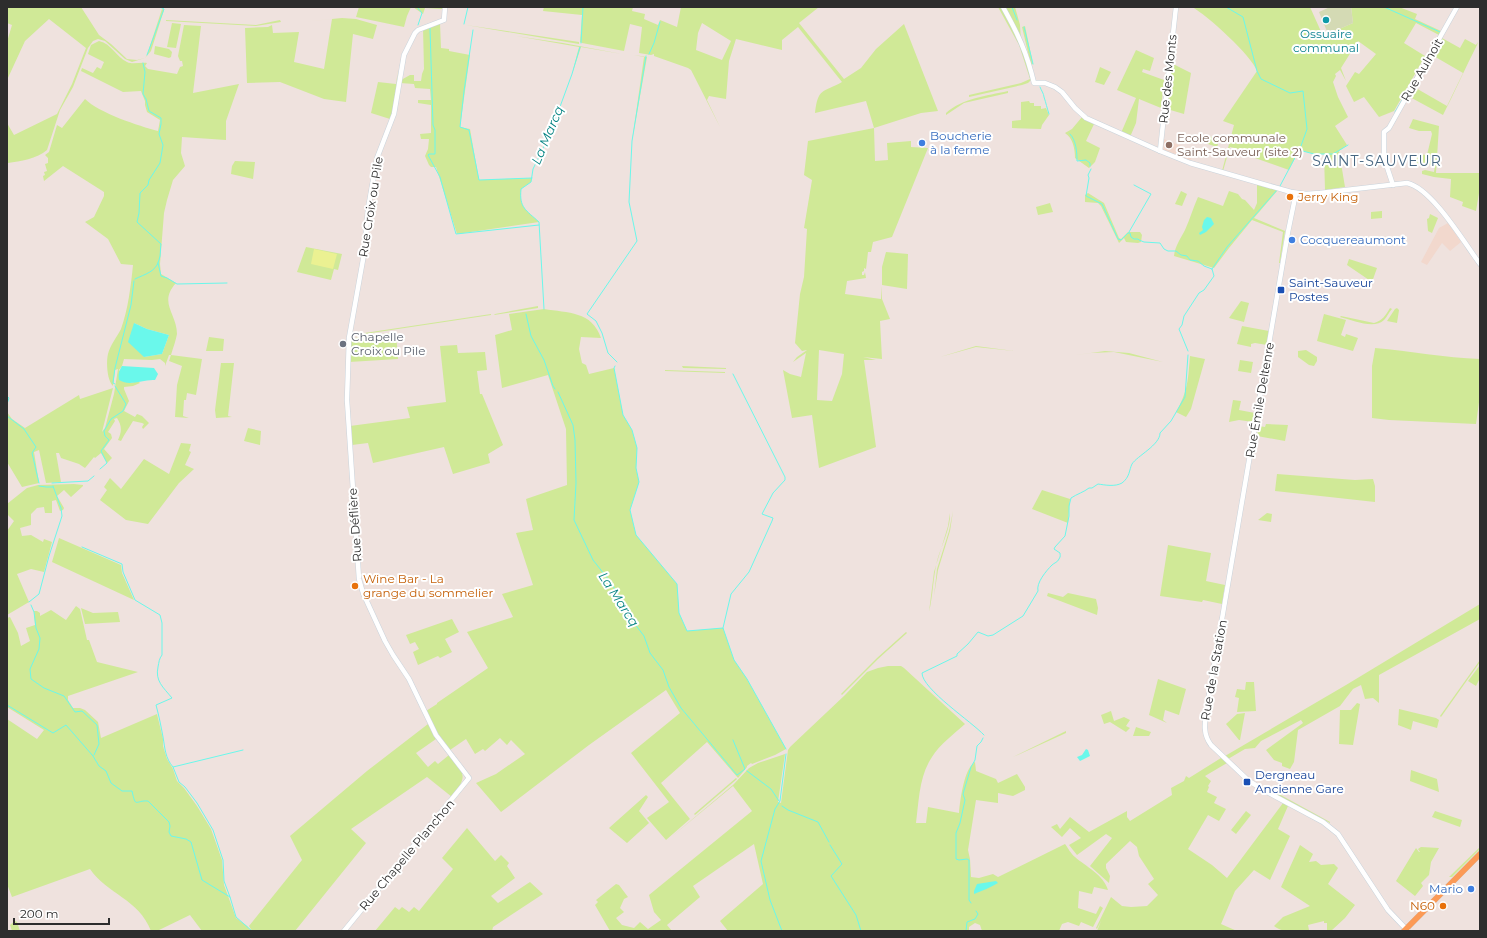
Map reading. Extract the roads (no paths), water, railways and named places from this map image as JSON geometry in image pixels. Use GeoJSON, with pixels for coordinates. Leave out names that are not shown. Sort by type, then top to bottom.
{"type":"FeatureCollection","features":[{"type":"Feature","properties":{"kind":"main road"},"geometry":{"type":"LineString","coordinates":[[1406,930],[1480,854]]}},
{"type":"Feature","properties":{"kind":"street","name":"Rue Croix ou Pile"},"geometry":{"type":"LineString","coordinates":[[349,338],[364,254],[368,209],[375,166],[394,114],[404,55],[415,33],[426,26],[444,20],[445,7]]}},
{"type":"Feature","properties":{"kind":"street"},"geometry":{"type":"LineString","coordinates":[[1003,7],[1021,41],[1028,59],[1034,83],[1040,82],[1055,87],[1062,92],[1075,108],[1086,118],[1190,163],[1296,193],[1326,193],[1408,183],[1412,184],[1422,191],[1444,214],[1480,264]]}},
{"type":"Feature","properties":{"kind":"street","name":"Rue des Monts"},"geometry":{"type":"LineString","coordinates":[[1160,151],[1176,7]]}},
{"type":"Feature","properties":{"kind":"street","name":"Rue Aulnoit"},"geometry":{"type":"LineString","coordinates":[[1393,185],[1384,158],[1384,132],[1389,128],[1457,7]]}},
{"type":"Feature","properties":{"kind":"street","name":"Rue Émile Deltenre"},"geometry":{"type":"LineString","coordinates":[[1224,608],[1296,193]]}},
{"type":"Feature","properties":{"kind":"street","name":"Rue Déflière"},"geometry":{"type":"LineString","coordinates":[[349,338],[347,405],[359,579],[361,589],[387,645],[412,683],[436,735],[469,778]]}},
{"type":"Feature","properties":{"kind":"street","name":"Rue de la Station"},"geometry":{"type":"LineString","coordinates":[[1224,608],[1204,721],[1204,731],[1207,739],[1225,760],[1249,781],[1323,822],[1338,834],[1388,910],[1406,930]]}},
{"type":"Feature","properties":{"kind":"street","name":"Rue Chapelle Planchon"},"geometry":{"type":"LineString","coordinates":[[344,931],[469,778]]}},
{"type":"Feature","properties":{"kind":"water"},"geometry":{"type":"Polygon","coordinates":[[[1207,217],[1211,218],[1214,224],[1206,232],[1200,235],[1199,233],[1203,230],[1202,227],[1204,220],[1207,217]]]}},
{"type":"Feature","properties":{"kind":"water"},"geometry":{"type":"Polygon","coordinates":[[[134,323],[147,329],[169,335],[162,354],[144,357],[128,342],[134,323]]]}},
{"type":"Feature","properties":{"kind":"water"},"geometry":{"type":"Polygon","coordinates":[[[122,366],[154,368],[158,374],[155,380],[132,383],[123,382],[119,380],[119,373],[122,366]]]}},
{"type":"Feature","properties":{"kind":"water"},"geometry":{"type":"Polygon","coordinates":[[[1086,749],[1088,750],[1090,756],[1080,761],[1077,757],[1082,755],[1086,749]]]}},
{"type":"Feature","properties":{"kind":"water"},"geometry":{"type":"Polygon","coordinates":[[[996,881],[998,883],[974,894],[977,884],[996,881]]]}},
{"type":"Feature","properties":{"kind":"waterway"},"geometry":{"type":"LineString","coordinates":[[147,55],[164,9],[160,7]]}},
{"type":"Feature","properties":{"kind":"waterway"},"geometry":{"type":"LineString","coordinates":[[417,7],[422,13],[418,25]]}},
{"type":"Feature","properties":{"kind":"waterway"},"geometry":{"type":"LineString","coordinates":[[464,24],[468,7]]}},
{"type":"Feature","properties":{"kind":"waterway"},"geometry":{"type":"LineString","coordinates":[[581,43],[583,7]]}},
{"type":"Feature","properties":{"kind":"waterway"},"geometry":{"type":"LineString","coordinates":[[1012,7],[1017,20]]}},
{"type":"Feature","properties":{"kind":"waterway"},"geometry":{"type":"LineString","coordinates":[[1226,7],[1243,17],[1257,71],[1261,79],[1290,93],[1303,91],[1307,129],[1301,146]]}},
{"type":"Feature","properties":{"kind":"waterway"},"geometry":{"type":"LineString","coordinates":[[1384,7],[1440,32]]}},
{"type":"Feature","properties":{"kind":"waterway"},"geometry":{"type":"LineString","coordinates":[[649,54],[660,22]]}},
{"type":"Feature","properties":{"kind":"waterway"},"geometry":{"type":"LineString","coordinates":[[1024,27],[1033,64]]}},
{"type":"Feature","properties":{"kind":"waterway"},"geometry":{"type":"LineString","coordinates":[[430,28],[435,154],[428,155],[440,177],[456,234],[539,225]]}},
{"type":"Feature","properties":{"kind":"waterway"},"geometry":{"type":"LineString","coordinates":[[473,30],[460,127],[469,130],[479,180],[532,178]]}},
{"type":"Feature","properties":{"kind":"waterway","name":"La Marcq"},"geometry":{"type":"LineString","coordinates":[[544,309],[539,222],[522,205],[521,189],[531,182],[533,169],[550,134],[572,74],[580,47]]}},
{"type":"Feature","properties":{"kind":"waterway"},"geometry":{"type":"LineString","coordinates":[[617,362],[608,353],[602,333],[596,321],[587,314],[637,241],[629,202],[632,141],[646,56]]}},
{"type":"Feature","properties":{"kind":"waterway"},"geometry":{"type":"LineString","coordinates":[[135,279],[150,272],[158,264],[161,244],[137,222],[140,193],[148,185],[149,180],[160,163],[163,145],[159,134],[161,118],[149,111],[143,94],[145,72],[143,63]]}},
{"type":"Feature","properties":{"kind":"waterway"},"geometry":{"type":"LineString","coordinates":[[1395,112],[1415,78]]}},
{"type":"Feature","properties":{"kind":"waterway"},"geometry":{"type":"LineString","coordinates":[[1040,87],[1044,95],[1049,114]]}},
{"type":"Feature","properties":{"kind":"waterway"},"geometry":{"type":"LineString","coordinates":[[1070,134],[1075,143],[1077,161],[1086,160],[1090,163],[1090,166]]}},
{"type":"Feature","properties":{"kind":"waterway"},"geometry":{"type":"LineString","coordinates":[[1280,186],[1299,150],[1314,154],[1333,154],[1348,145]]}},
{"type":"Feature","properties":{"kind":"waterway"},"geometry":{"type":"LineString","coordinates":[[1091,169],[1088,175],[1089,178],[1086,196],[1102,204],[1118,239],[1121,240],[1128,233],[1130,233],[1131,237],[1134,239],[1144,242],[1160,243],[1164,249],[1168,251],[1176,251],[1181,255],[1187,256],[1190,260],[1198,261],[1204,266],[1212,269],[1214,276],[1204,290],[1199,293],[1184,316],[1182,325],[1179,329],[1188,351]]}},
{"type":"Feature","properties":{"kind":"waterway"},"geometry":{"type":"LineString","coordinates":[[1129,232],[1151,194],[1134,185]]}},
{"type":"Feature","properties":{"kind":"waterway"},"geometry":{"type":"LineString","coordinates":[[1212,269],[1227,247],[1277,190]]}},
{"type":"Feature","properties":{"kind":"waterway"},"geometry":{"type":"LineString","coordinates":[[158,263],[161,276],[177,284],[227,283]]}},
{"type":"Feature","properties":{"kind":"waterway"},"geometry":{"type":"LineString","coordinates":[[115,384],[113,383],[115,368],[131,305],[134,281]]}},
{"type":"Feature","properties":{"kind":"waterway","name":"La Marcq"},"geometry":{"type":"LineString","coordinates":[[526,314],[531,336],[544,360],[555,389]]}},
{"type":"Feature","properties":{"kind":"waterway"},"geometry":{"type":"LineString","coordinates":[[984,735],[938,696],[924,680],[922,673],[957,656],[957,654],[978,632],[988,636],[993,635],[1023,616],[1038,591],[1038,584],[1042,577],[1060,557],[1060,553],[1054,549],[1065,536],[1071,498],[1098,484],[1116,485],[1125,481],[1132,464],[1156,442],[1160,433],[1171,421],[1185,397],[1188,355]]}},
{"type":"Feature","properties":{"kind":"waterway"},"geometry":{"type":"LineString","coordinates":[[615,366],[614,368],[623,415],[632,430],[637,448],[636,468],[639,482],[630,510],[636,535],[677,584],[679,613],[687,631],[723,628],[734,660],[747,679],[786,749]]}},
{"type":"Feature","properties":{"kind":"waterway"},"geometry":{"type":"LineString","coordinates":[[723,628],[731,594],[749,572],[772,521],[773,518],[762,514],[773,493],[785,480],[785,477],[733,374]]}},
{"type":"Feature","properties":{"kind":"waterway"},"geometry":{"type":"LineString","coordinates":[[100,469],[107,463],[101,451],[109,440],[105,436],[104,431],[111,419],[123,411],[126,404],[115,386]]}},
{"type":"Feature","properties":{"kind":"waterway","name":"La Marcq"},"geometry":{"type":"LineString","coordinates":[[558,392],[573,425],[575,440],[576,483],[574,520],[593,560],[612,584],[624,606],[625,611],[644,636],[650,653],[663,670],[669,687],[681,708],[737,775],[745,769],[733,740]]}},
{"type":"Feature","properties":{"kind":"waterway"},"geometry":{"type":"LineString","coordinates":[[7,396],[9,398],[7,404]]}},
{"type":"Feature","properties":{"kind":"waterway"},"geometry":{"type":"LineString","coordinates":[[7,416],[24,429],[36,447],[32,453],[39,483]]}},
{"type":"Feature","properties":{"kind":"waterway"},"geometry":{"type":"LineString","coordinates":[[52,483],[88,481],[94,476]]}},
{"type":"Feature","properties":{"kind":"waterway"},"geometry":{"type":"LineString","coordinates":[[39,486],[53,487]]}},
{"type":"Feature","properties":{"kind":"waterway"},"geometry":{"type":"LineString","coordinates":[[29,602],[39,594],[62,516],[61,508],[53,486]]}},
{"type":"Feature","properties":{"kind":"waterway"},"geometry":{"type":"LineString","coordinates":[[82,547],[122,564],[123,572],[135,600],[160,615],[162,623],[162,655],[157,672],[160,684],[172,698],[156,705],[166,753],[168,760],[173,767]]}},
{"type":"Feature","properties":{"kind":"waterway"},"geometry":{"type":"LineString","coordinates":[[31,605],[34,612],[36,628],[40,638],[39,649],[30,669],[31,679],[44,688],[64,696],[75,712],[82,711],[97,725],[99,744],[94,755]]}},
{"type":"Feature","properties":{"kind":"waterway"},"geometry":{"type":"LineString","coordinates":[[7,705],[53,733],[66,725],[93,756],[99,766],[106,771],[111,783],[122,791],[132,791],[135,802],[148,801],[169,822],[169,832],[171,836],[186,839],[191,842],[202,880],[230,897],[236,917],[252,931]]}},
{"type":"Feature","properties":{"kind":"waterway"},"geometry":{"type":"LineString","coordinates":[[971,903],[969,900],[969,860],[956,859],[956,833],[960,823],[965,800],[963,794],[971,767],[975,760],[977,746],[983,738]]}},
{"type":"Feature","properties":{"kind":"waterway"},"geometry":{"type":"LineString","coordinates":[[230,897],[224,881],[223,860],[213,830],[197,803],[185,787],[179,782],[173,767],[243,750]]}},
{"type":"Feature","properties":{"kind":"waterway"},"geometry":{"type":"LineString","coordinates":[[782,931],[770,900],[761,861],[775,809],[780,801],[786,754]]}},
{"type":"Feature","properties":{"kind":"waterway","name":"La Marcq"},"geometry":{"type":"LineString","coordinates":[[747,771],[771,789],[779,801]]}},
{"type":"Feature","properties":{"kind":"waterway"},"geometry":{"type":"LineString","coordinates":[[782,806],[788,810],[818,822],[829,842]]}},
{"type":"Feature","properties":{"kind":"waterway"},"geometry":{"type":"LineString","coordinates":[[830,845],[842,864],[831,876],[856,915],[861,931]]}},
{"type":"Feature","properties":{"kind":"waterway"},"geometry":{"type":"LineString","coordinates":[[966,931],[967,922],[975,919],[978,914],[976,911]]}},
{"type":"Feature","properties":{"kind":"place","name":"Ossuaire communal"},"geometry":{"type":"Point","coordinates":[1326,20]}},
{"type":"Feature","properties":{"kind":"place","name":"Boucherie à la ferme"},"geometry":{"type":"Point","coordinates":[922,143]}},
{"type":"Feature","properties":{"kind":"place","name":"Ecole communale Saint-Sauveur (site 2)"},"geometry":{"type":"Point","coordinates":[1169,145]}},
{"type":"Feature","properties":{"kind":"place","name":"Jerry King"},"geometry":{"type":"Point","coordinates":[1290,197]}},
{"type":"Feature","properties":{"kind":"place","name":"Cocquereaumont"},"geometry":{"type":"Point","coordinates":[1292,240]}},
{"type":"Feature","properties":{"kind":"place","name":"Saint-Sauveur Postes"},"geometry":{"type":"Point","coordinates":[1281,290]}},
{"type":"Feature","properties":{"kind":"place","name":"Chapelle Croix ou Pile"},"geometry":{"type":"Point","coordinates":[343,344]}},
{"type":"Feature","properties":{"kind":"place","name":"Wine Bar - La grange du sommelier"},"geometry":{"type":"Point","coordinates":[355,586]}},
{"type":"Feature","properties":{"kind":"place","name":"Dergneau Ancienne Gare"},"geometry":{"type":"Point","coordinates":[1247,782]}},
{"type":"Feature","properties":{"kind":"place","name":"Mario"},"geometry":{"type":"Point","coordinates":[1471,889]}},
{"type":"Feature","properties":{"kind":"place","name":"N60"},"geometry":{"type":"Point","coordinates":[1443,906]}},
{"type":"Feature","properties":{"kind":"district","name":"SAINT-SAUVEUR"},"geometry":{"type":"Point","coordinates":[1377,161]}}]}
